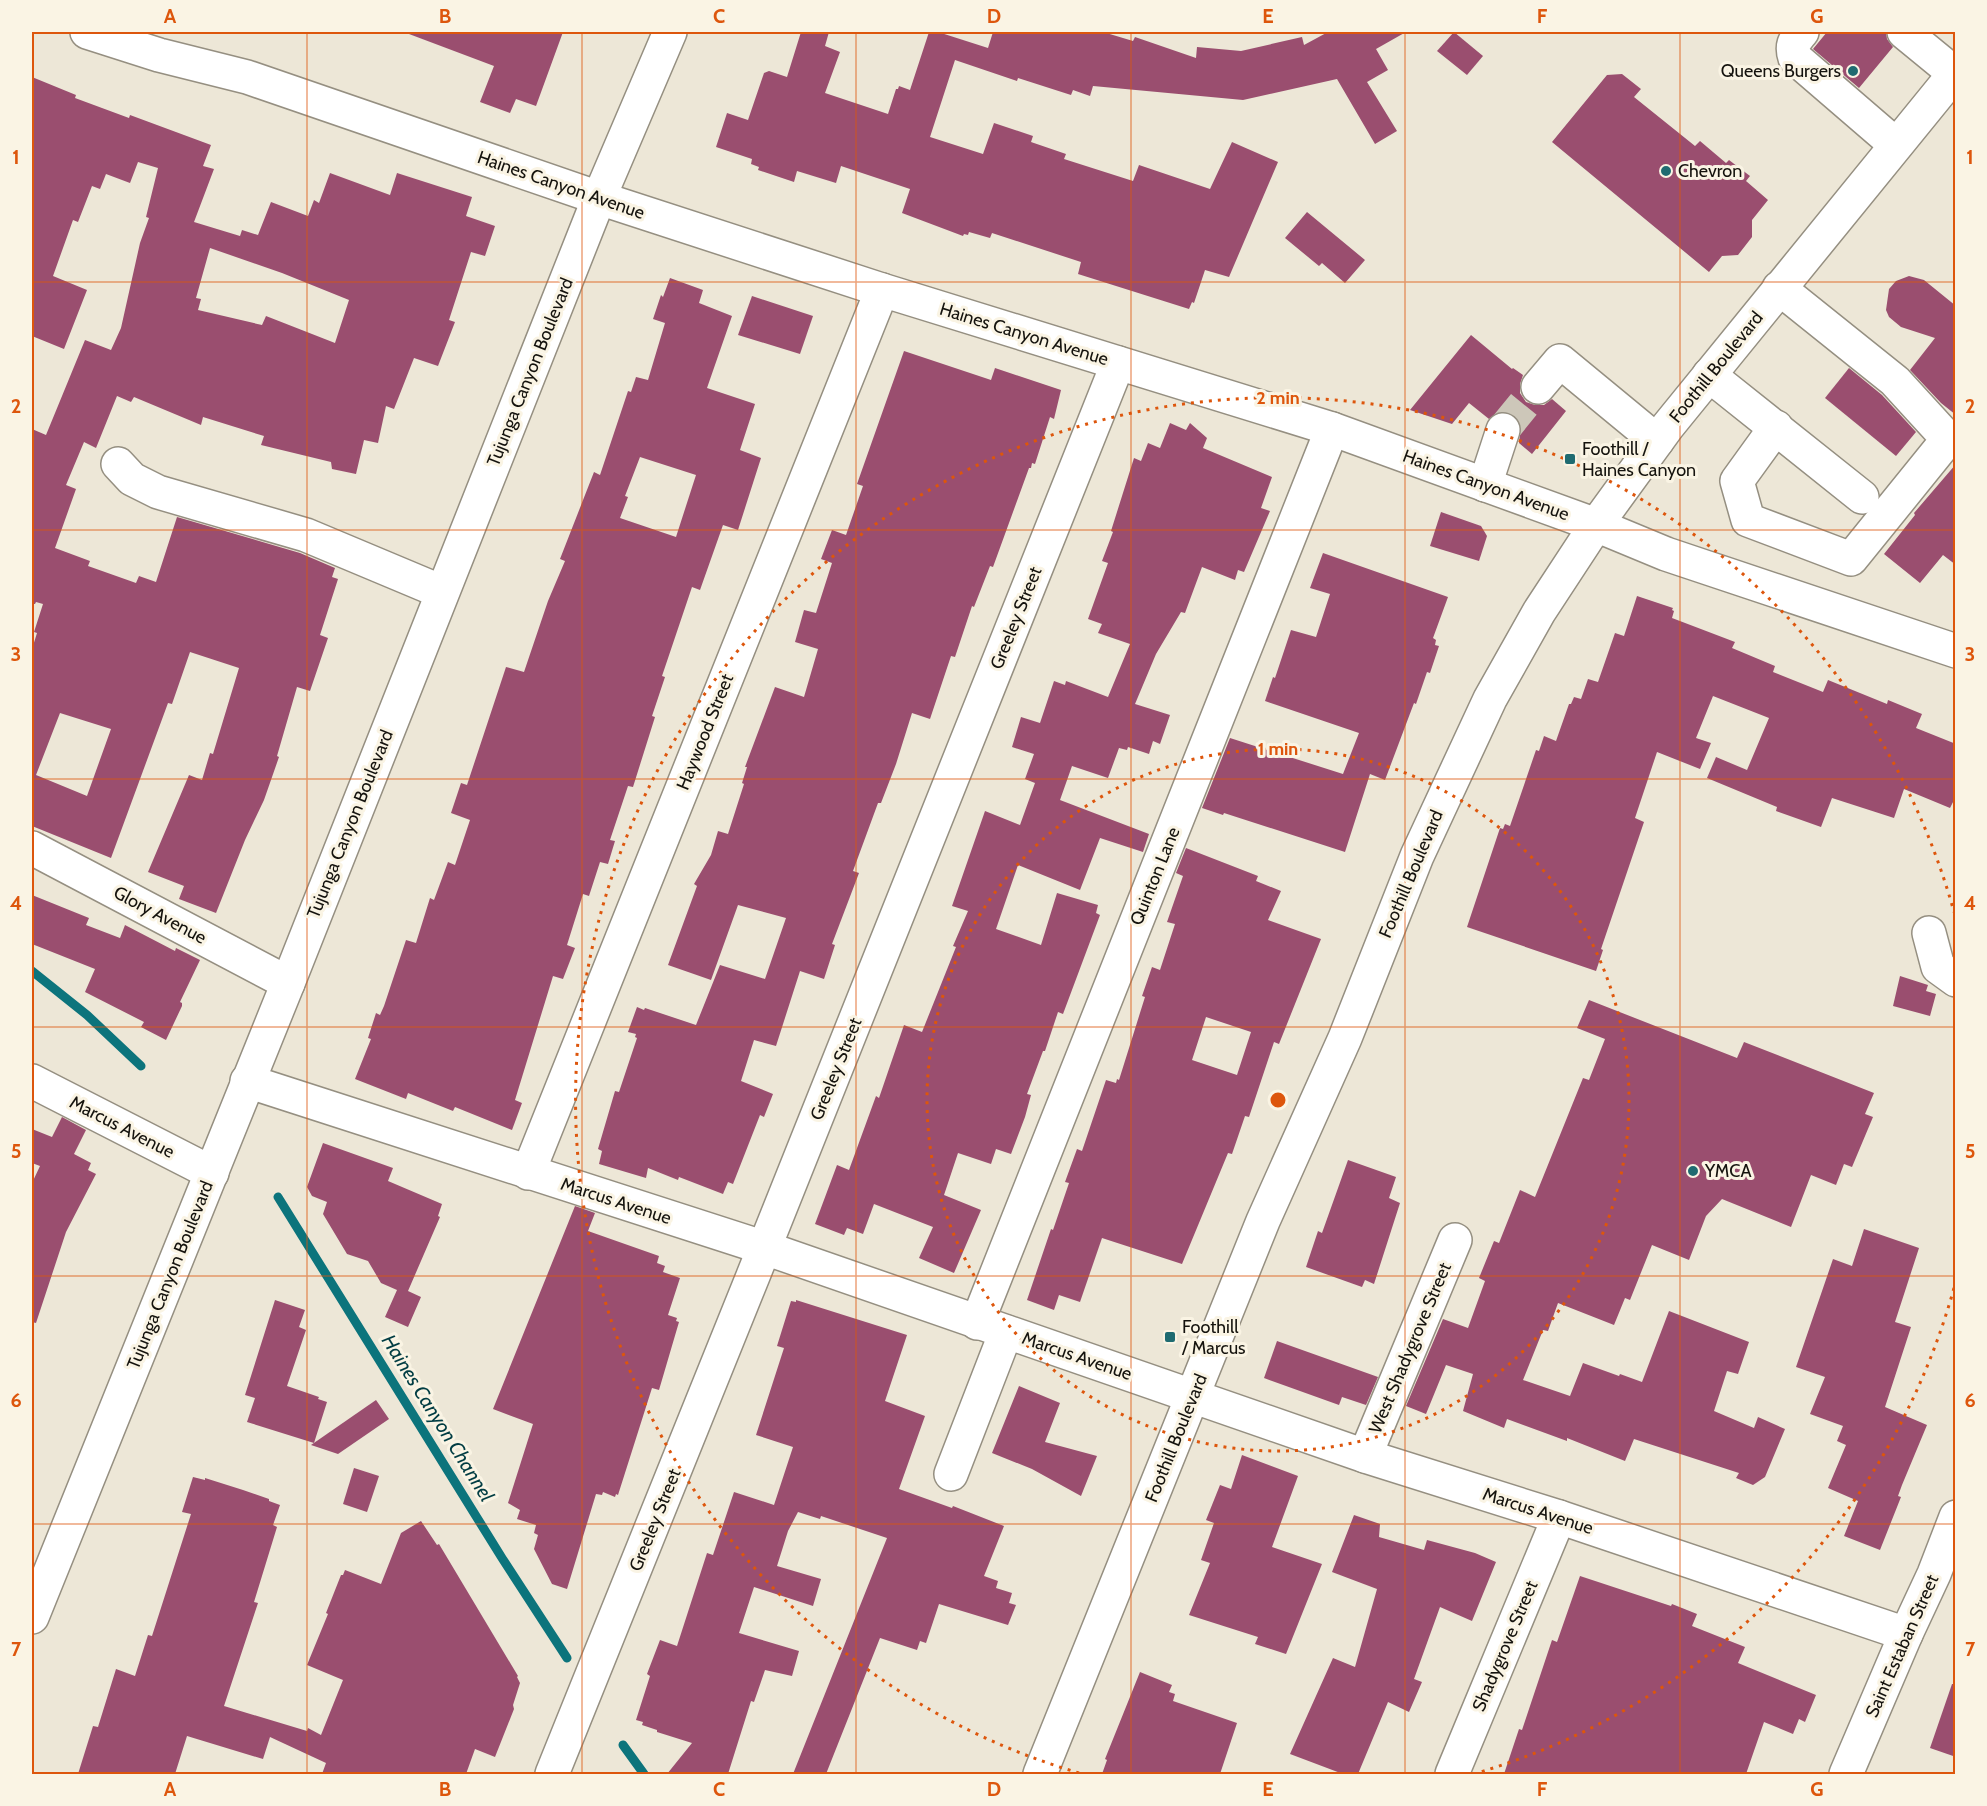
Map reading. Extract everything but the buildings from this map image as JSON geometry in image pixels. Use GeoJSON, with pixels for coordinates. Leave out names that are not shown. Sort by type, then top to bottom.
{"type":"FeatureCollection","features":[{"type":"Feature","properties":{"kind":"street","name":"Haines Canyon Avenue"},"geometry":{"type":"LineString","coordinates":[[87,32],[159,55],[247,77],[599,198],[882,290],[1332,429],[1596,525],[1666,554],[1956,651]]}},
{"type":"Feature","properties":{"kind":"street","name":"Tujunga Canyon Boulevard"},"geometry":{"type":"LineString","coordinates":[[32,1617],[288,983],[599,198],[670,32]]}},
{"type":"Feature","properties":{"kind":"street"},"geometry":{"type":"LineString","coordinates":[[1802,32],[1793,43],[1792,50],[1795,58],[1896,145]]}},
{"type":"Feature","properties":{"kind":"street"},"geometry":{"type":"LineString","coordinates":[[1904,32],[1955,72]]}},
{"type":"Feature","properties":{"kind":"street","name":"Foothill Boulevard"},"geometry":{"type":"LineString","coordinates":[[1040,1774],[1263,1221],[1345,1038],[1417,856],[1490,699],[1539,612],[1596,525],[1658,441],[1955,72]]}},
{"type":"Feature","properties":{"kind":"street"},"geometry":{"type":"LineString","coordinates":[[1776,427],[1737,481],[1748,520],[1851,559],[1948,439],[1895,381],[1779,288]]}},
{"type":"Feature","properties":{"kind":"street","name":"Haywood Street"},"geometry":{"type":"LineString","coordinates":[[528,1173],[882,290]]}},
{"type":"Feature","properties":{"kind":"street"},"geometry":{"type":"LineString","coordinates":[[1538,387],[1560,361],[1658,441]]}},
{"type":"Feature","properties":{"kind":"street","name":"Greeley Street"},"geometry":{"type":"LineString","coordinates":[[552,1774],[765,1248],[1118,363]]}},
{"type":"Feature","properties":{"kind":"street"},"geometry":{"type":"LineString","coordinates":[[1709,375],[1862,497]]}},
{"type":"Feature","properties":{"kind":"street","name":"Quinton Lane"},"geometry":{"type":"LineString","coordinates":[[951,1474],[991,1327],[1332,429]]}},
{"type":"Feature","properties":{"kind":"street"},"geometry":{"type":"LineString","coordinates":[[1485,485],[1503,430]]}},
{"type":"Feature","properties":{"kind":"street"},"geometry":{"type":"LineString","coordinates":[[118,465],[132,479],[158,492],[306,535],[442,592]]}},
{"type":"Feature","properties":{"kind":"street","name":"Glory Avenue"},"geometry":{"type":"LineString","coordinates":[[32,848],[288,983]]}},
{"type":"Feature","properties":{"kind":"street"},"geometry":{"type":"LineString","coordinates":[[1929,933],[1938,967],[1956,980]]}},
{"type":"Feature","properties":{"kind":"street","name":"Marcus Avenue"},"geometry":{"type":"LineString","coordinates":[[32,1081],[212,1173]]}},
{"type":"Feature","properties":{"kind":"street","name":"Marcus Avenue"},"geometry":{"type":"LineString","coordinates":[[248,1081],[765,1248],[1365,1456],[1559,1517],[1906,1634]]}},
{"type":"Feature","properties":{"kind":"street","name":"West Shadygrove Street"},"geometry":{"type":"LineString","coordinates":[[1365,1456],[1455,1240]]}},
{"type":"Feature","properties":{"kind":"street","name":"Shadygrove Street"},"geometry":{"type":"LineString","coordinates":[[1452,1774],[1559,1517]]}},
{"type":"Feature","properties":{"kind":"street","name":"Saint Estaban Street"},"geometry":{"type":"LineString","coordinates":[[1846,1774],[1906,1634],[1945,1578],[1956,1517]]}},
{"type":"Feature","properties":{"kind":"waterway","name":"Haines Canyon Channel"},"geometry":{"type":"LineString","coordinates":[[32,971],[87,1015],[141,1066]]}},
{"type":"Feature","properties":{"kind":"waterway","name":"Haines Canyon Channel"},"geometry":{"type":"LineString","coordinates":[[278,1197],[502,1558],[567,1658]]}},
{"type":"Feature","properties":{"kind":"waterway","name":"Haines Canyon Channel"},"geometry":{"type":"LineString","coordinates":[[623,1745],[644,1774]]}},
{"type":"Feature","properties":{"kind":"tunnel"},"geometry":{"type":"LineString","coordinates":[[1503,430],[1538,387]]}},
{"type":"Feature","properties":{"kind":"place","name":"Queens Burgers"},"geometry":{"type":"Point","coordinates":[1853,71]}},
{"type":"Feature","properties":{"kind":"place","name":"Chevron"},"geometry":{"type":"Point","coordinates":[1666,171]}},
{"type":"Feature","properties":{"kind":"place","name":"Foothill / Haines Canyon"},"geometry":{"type":"Point","coordinates":[1570,459]}},
{"type":"Feature","properties":{"kind":"place","name":"YMCA"},"geometry":{"type":"Point","coordinates":[1693,1171]}},
{"type":"Feature","properties":{"kind":"place","name":"Foothill / Marcus"},"geometry":{"type":"Point","coordinates":[1170,1337]}}]}
